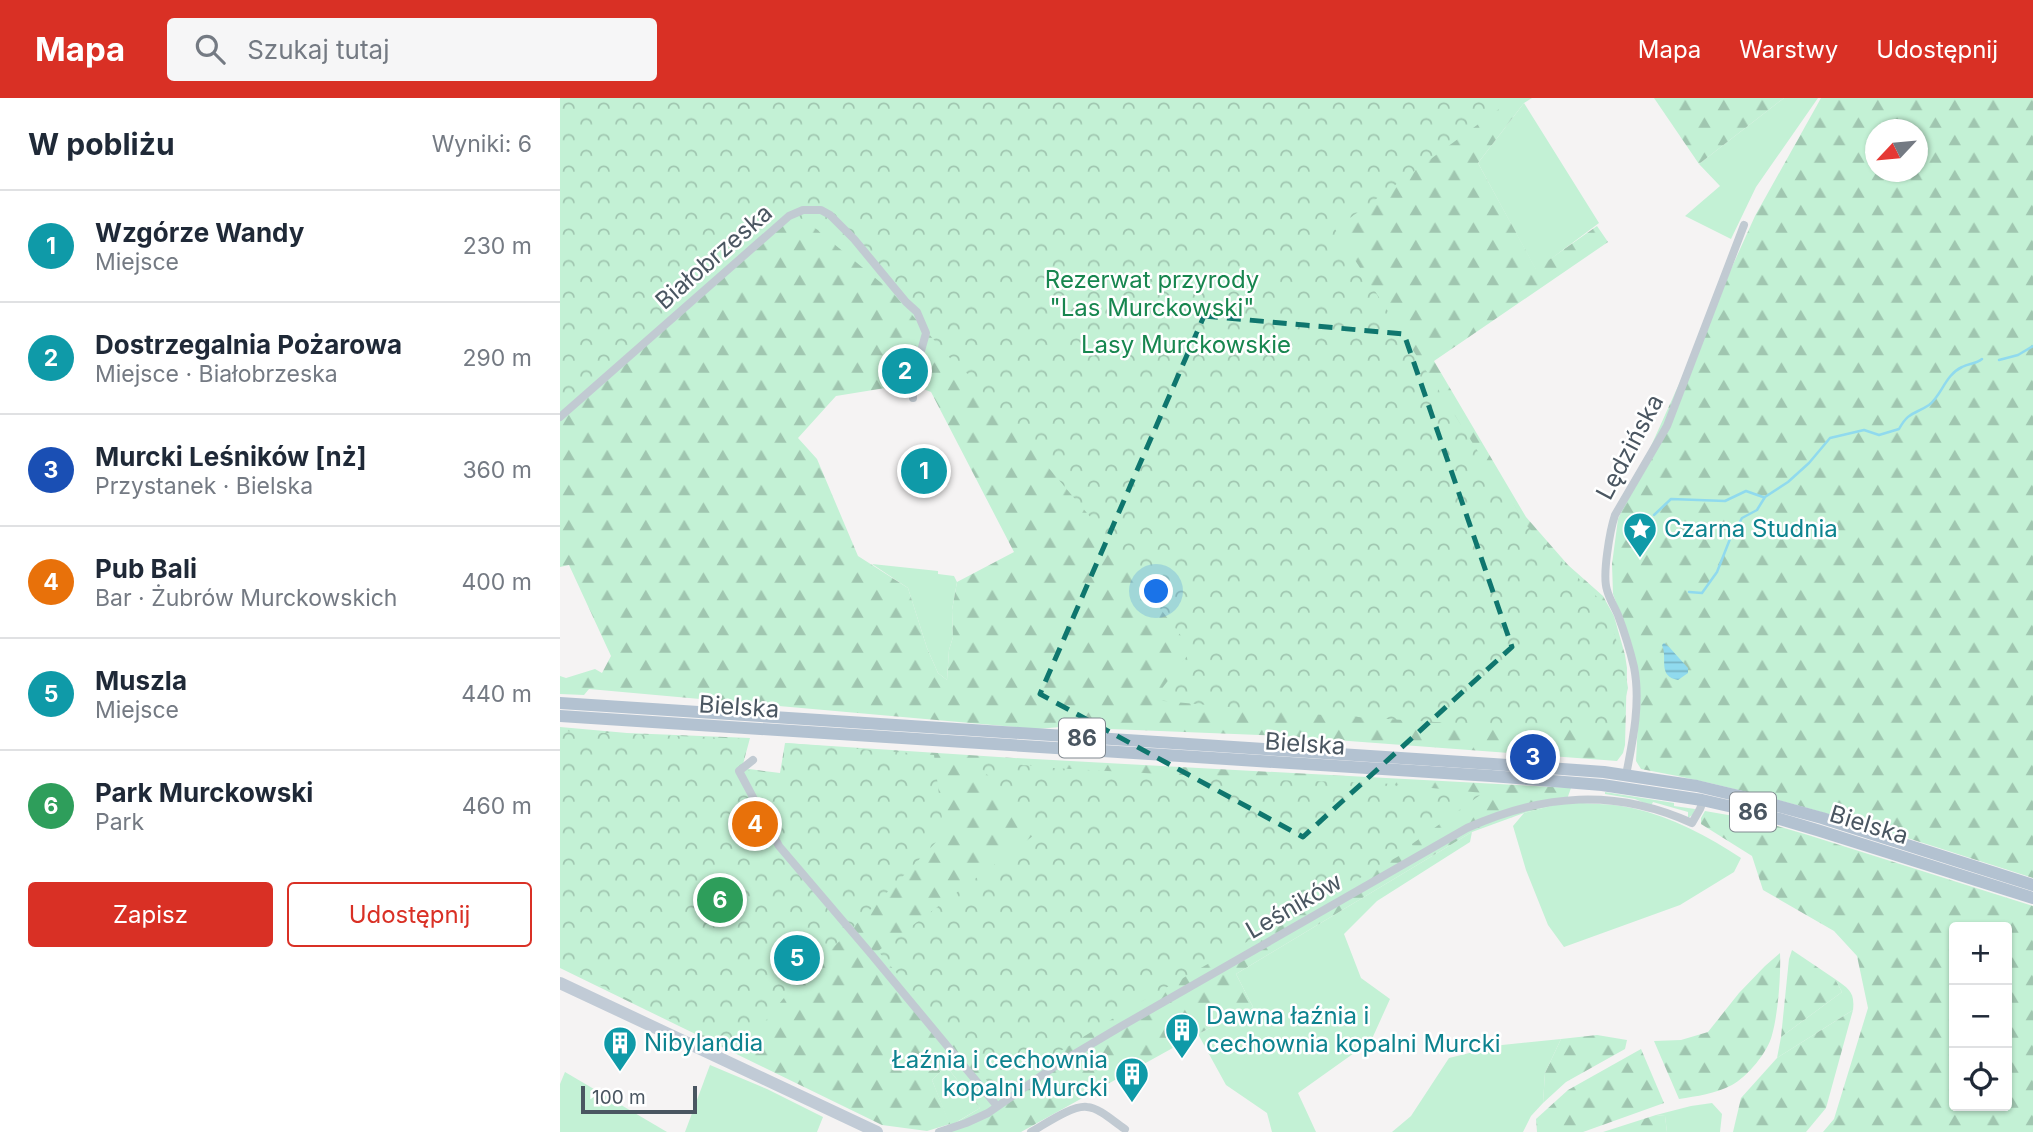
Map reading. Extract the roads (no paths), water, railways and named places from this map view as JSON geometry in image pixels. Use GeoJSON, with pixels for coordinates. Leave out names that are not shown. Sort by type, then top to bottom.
{"type":"FeatureCollection","features":[{"type":"Feature","properties":{"kind":"main road","name":"Bielska"},"geometry":{"type":"LineString","coordinates":[[560,703],[1626,775],[1697,786],[1760,801],[2033,885]]}},
{"type":"Feature","properties":{"kind":"main road","name":"Bielska"},"geometry":{"type":"LineString","coordinates":[[560,716],[1562,781],[1644,790],[1759,813],[2033,898]]}},
{"type":"Feature","properties":{"kind":"street","name":"Białobrzeska"},"geometry":{"type":"LineString","coordinates":[[560,417],[789,216],[803,210],[821,210],[830,215],[917,312],[926,333],[912,383],[913,398]]}},
{"type":"Feature","properties":{"kind":"street","name":"Lędzińska"},"geometry":{"type":"LineString","coordinates":[[1626,775],[1637,690],[1634,665],[1606,588],[1605,572],[1611,527],[1615,515],[1667,426],[1744,225]]}},
{"type":"Feature","properties":{"kind":"street"},"geometry":{"type":"LineString","coordinates":[[753,760],[738,771],[779,846],[997,1106]]}},
{"type":"Feature","properties":{"kind":"street","name":"Leśników"},"geometry":{"type":"LineString","coordinates":[[939,1132],[966,1123],[997,1106],[1061,1062],[1120,1027],[1467,828],[1525,807],[1577,799],[1643,807],[1692,823],[1703,800]]}},
{"type":"Feature","properties":{"kind":"street"},"geometry":{"type":"LineString","coordinates":[[560,982],[877,1132]]}},
{"type":"Feature","properties":{"kind":"street"},"geometry":{"type":"LineString","coordinates":[[1031,1132],[1068,1111],[1086,1106],[1125,1129]]}},
{"type":"Feature","properties":{"kind":"water"},"geometry":{"type":"Polygon","coordinates":[[[1664,643],[1688,668],[1688,673],[1678,680],[1667,675],[1665,671],[1664,643]]]}},
{"type":"Feature","properties":{"kind":"waterway"},"geometry":{"type":"LineString","coordinates":[[1999,360],[2018,355],[2033,346]]}},
{"type":"Feature","properties":{"kind":"waterway"},"geometry":{"type":"LineString","coordinates":[[1689,592],[1702,593],[1717,572],[1742,518],[1757,510],[1765,497],[1788,482],[1809,463],[1830,438],[1864,430],[1879,435],[1899,429],[1909,416],[1933,401],[1956,371],[1982,359]]}},
{"type":"Feature","properties":{"kind":"waterway"},"geometry":{"type":"LineString","coordinates":[[1654,515],[1671,499],[1725,501],[1746,491],[1763,497]]}},
{"type":"Feature","properties":{"kind":"place","name":"Dostrzegalnia Pożarowa"},"geometry":{"type":"Point","coordinates":[905,371]}},
{"type":"Feature","properties":{"kind":"place","name":"Wzgórze Wandy"},"geometry":{"type":"Point","coordinates":[924,471]}},
{"type":"Feature","properties":{"kind":"place","name":"Czarna Studnia"},"geometry":{"type":"Point","coordinates":[1640,559]}},
{"type":"Feature","properties":{"kind":"place","name":"Murcki Leśników [nż]"},"geometry":{"type":"Point","coordinates":[1533,757]}},
{"type":"Feature","properties":{"kind":"place","name":"Pub Bali"},"geometry":{"type":"Point","coordinates":[755,824]}},
{"type":"Feature","properties":{"kind":"place","name":"Park Murckowski"},"geometry":{"type":"Point","coordinates":[720,900]}},
{"type":"Feature","properties":{"kind":"place","name":"Muszla"},"geometry":{"type":"Point","coordinates":[797,958]}},
{"type":"Feature","properties":{"kind":"place","name":"Dawna łaźnia i cechownia kopalni Murcki"},"geometry":{"type":"Point","coordinates":[1182,1060]}},
{"type":"Feature","properties":{"kind":"place","name":"Nibylandia"},"geometry":{"type":"Point","coordinates":[620,1073]}},
{"type":"Feature","properties":{"kind":"place","name":"Łaźnia i cechownia kopalni Murcki"},"geometry":{"type":"Point","coordinates":[1132,1104]}},
{"type":"Feature","properties":{"kind":"park label","name":"Rezerwat przyrody \"Las Murckowski\""},"geometry":{"type":"Point","coordinates":[1152,294]}},
{"type":"Feature","properties":{"kind":"park label","name":"Lasy Murckowskie"},"geometry":{"type":"Point","coordinates":[1186,345]}}]}
